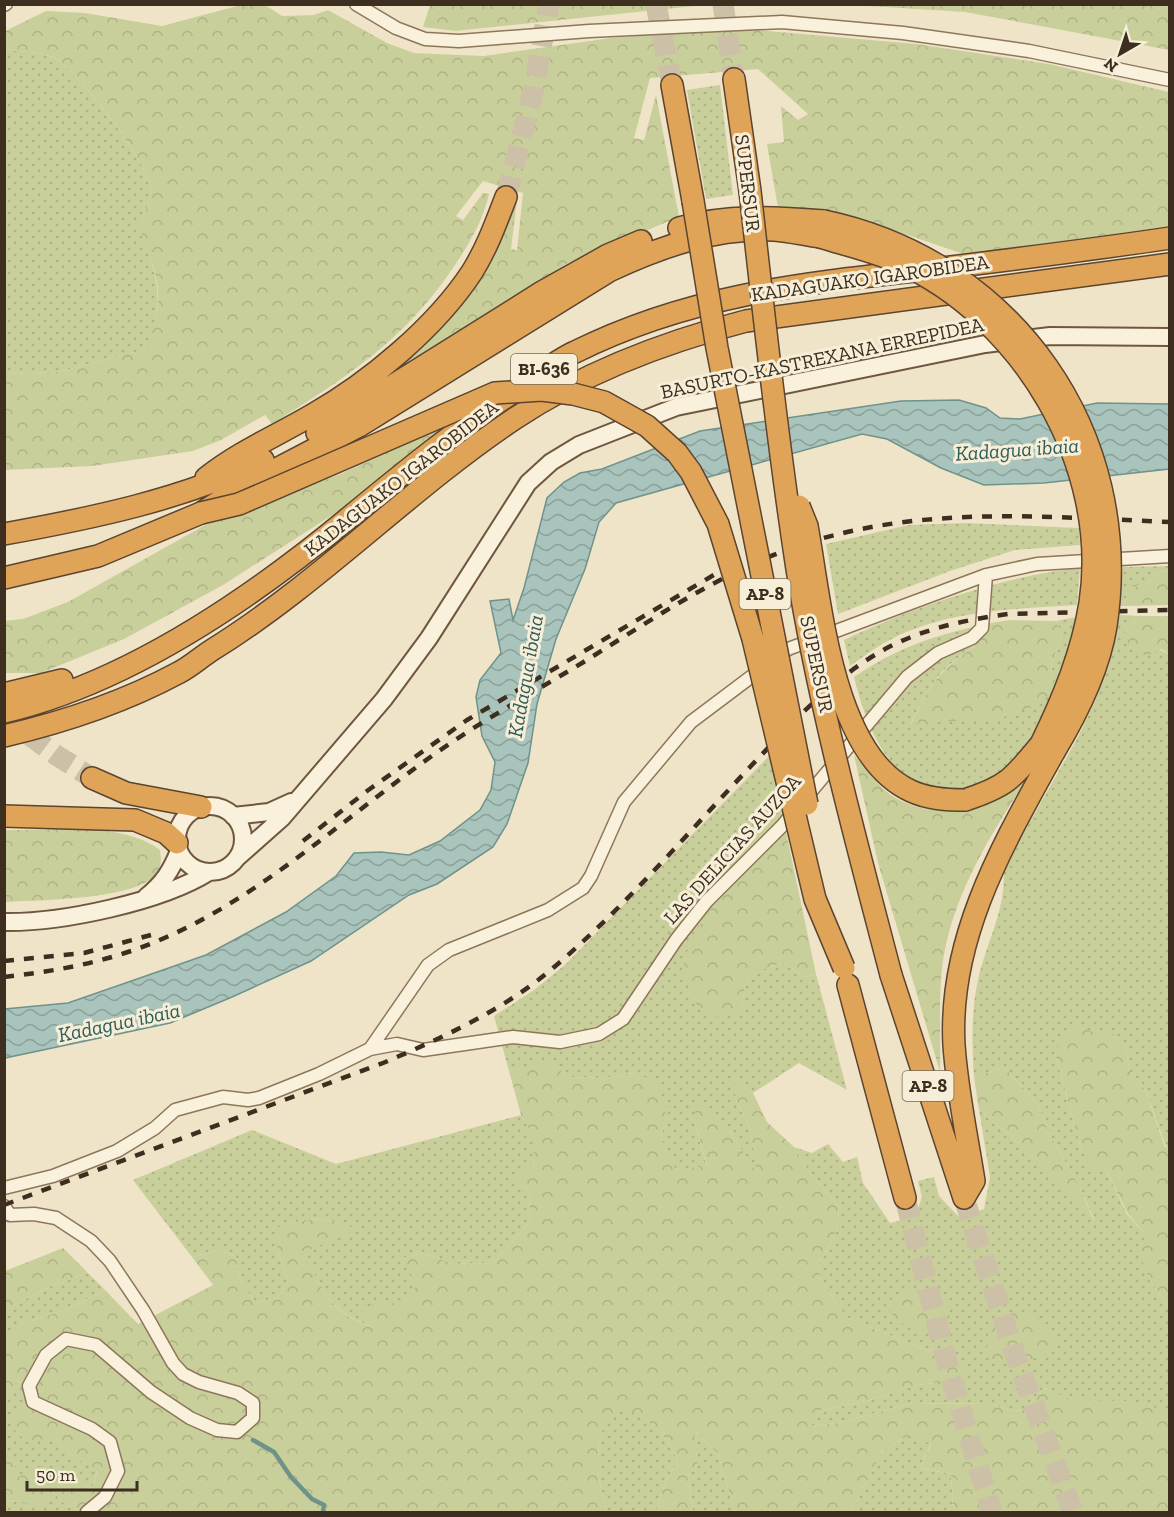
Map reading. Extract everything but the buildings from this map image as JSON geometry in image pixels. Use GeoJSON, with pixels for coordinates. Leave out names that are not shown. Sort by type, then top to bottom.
{"type":"FeatureCollection","features":[{"type":"Feature","properties":{"kind":"highway","name":"SUPERSUR"},"geometry":{"type":"LineString","coordinates":[[734,79],[798,570],[826,710],[891,975],[964,1198],[974,1181],[954,1046],[955,999],[963,953],[975,909],[1047,748]]}},
{"type":"Feature","properties":{"kind":"highway","name":"SUPERSUR"},"geometry":{"type":"LineString","coordinates":[[672,85],[717,348],[795,746],[846,976],[905,1198]]}},
{"type":"Feature","properties":{"kind":"highway"},"geometry":{"type":"LineString","coordinates":[[196,486],[229,460],[314,414],[390,360],[434,318],[471,273],[492,235],[506,197]]}},
{"type":"Feature","properties":{"kind":"highway"},"geometry":{"type":"LineString","coordinates":[[4,534],[95,518],[237,473],[325,429],[545,299],[649,252],[684,241],[724,234],[822,229],[898,262],[965,303],[1012,349],[1058,418],[1085,493],[1092,548],[1090,601],[1079,652],[1047,748],[996,790],[965,800],[941,800],[911,791],[888,776],[868,754],[851,718],[832,663],[807,526],[784,465]]}},
{"type":"Feature","properties":{"kind":"highway","name":"KADAGUAKO IGAROBIDEA"},"geometry":{"type":"LineString","coordinates":[[4,711],[75,689],[169,644],[267,581],[489,406],[547,368],[608,336],[680,310],[759,291],[850,276],[949,267],[1170,238]]}},
{"type":"Feature","properties":{"kind":"highway","name":"KADAGUAKO IGAROBIDEA"},"geometry":{"type":"LineString","coordinates":[[4,736],[96,709],[179,673],[267,615],[461,458],[515,419],[620,362],[687,336],[746,321],[1170,264]]}},
{"type":"Feature","properties":{"kind":"highway"},"geometry":{"type":"LineString","coordinates":[[201,513],[242,487],[359,426],[545,299]]}},
{"type":"Feature","properties":{"kind":"highway"},"geometry":{"type":"LineString","coordinates":[[4,578],[98,556],[201,513],[239,504],[495,393],[531,390],[573,394],[604,402],[646,426],[677,453],[687,466],[718,524],[753,639],[816,899],[846,976]]}},
{"type":"Feature","properties":{"kind":"highway"},"geometry":{"type":"LineString","coordinates":[[4,694],[124,666]]}},
{"type":"Feature","properties":{"kind":"highway"},"geometry":{"type":"LineString","coordinates":[[4,750],[49,739],[148,700],[179,673]]}},
{"type":"Feature","properties":{"kind":"highway"},"geometry":{"type":"LineString","coordinates":[[92,778],[126,793],[201,807]]}},
{"type":"Feature","properties":{"kind":"highway"},"geometry":{"type":"LineString","coordinates":[[4,816],[135,820],[166,833],[178,847]]}},
{"type":"Feature","properties":{"kind":"street"},"geometry":{"type":"LineString","coordinates":[[356,4],[396,28],[425,39],[459,41],[589,31],[782,22],[903,33],[1029,51],[1170,80]]}},
{"type":"Feature","properties":{"kind":"street","name":"BASURTO-KASTREXANA ERREPIDEA"},"geometry":{"type":"LineString","coordinates":[[238,857],[261,838],[302,795],[384,699],[429,638],[528,483],[551,462],[579,445],[676,407],[985,344],[1050,336],[1170,337]]}},
{"type":"Feature","properties":{"kind":"street","name":"LAS DELICIAS AUZOA"},"geometry":{"type":"LineString","coordinates":[[370,1049],[428,965],[450,950],[548,910],[583,888],[591,876],[624,802],[691,722],[788,649],[986,575],[1037,564],[1170,556]]}},
{"type":"Feature","properties":{"kind":"street","name":"LAS DELICIAS AUZOA"},"geometry":{"type":"LineString","coordinates":[[4,1188],[53,1176],[117,1151],[155,1128],[175,1110],[223,1097],[248,1100],[260,1098],[287,1084],[319,1074],[370,1049],[397,1044],[423,1050],[513,1037],[560,1042],[599,1034],[623,1019],[676,939],[706,902],[782,826],[907,677],[938,652],[972,638],[982,628],[986,575]]}},
{"type":"Feature","properties":{"kind":"street","name":"BASURTO-KASTREXANA ERREPIDEA"},"geometry":{"type":"LineString","coordinates":[[233,816],[269,813],[302,795]]}},
{"type":"Feature","properties":{"kind":"street"},"geometry":{"type":"LineString","coordinates":[[6,923],[62,916],[146,897],[179,888],[209,872],[220,870],[238,857],[242,835],[233,816],[224,809],[201,807],[192,811],[180,824],[178,847],[172,869],[161,885],[146,897]]}},
{"type":"Feature","properties":{"kind":"street"},"geometry":{"type":"LineString","coordinates":[[178,847],[191,866],[209,872]]}},
{"type":"Feature","properties":{"kind":"street"},"geometry":{"type":"LineString","coordinates":[[6,1212],[56,1218],[91,1241],[110,1261],[143,1310],[173,1363],[183,1374],[198,1382],[238,1393],[253,1402],[253,1418],[237,1432],[217,1430],[190,1418],[151,1392],[96,1345],[66,1339],[46,1355],[29,1386],[33,1402],[92,1429],[110,1443],[118,1471],[105,1497],[87,1512]]}},
{"type":"Feature","properties":{"kind":"green space"},"geometry":{"type":"Polygon","coordinates":[[[430,4],[704,5],[455,31],[423,27],[430,4]]]}},
{"type":"Feature","properties":{"kind":"green space"},"geometry":{"type":"Polygon","coordinates":[[[241,5],[265,5],[282,16],[314,15],[328,10],[387,43],[414,53],[484,56],[611,38],[735,28],[916,44],[1049,64],[1169,92],[1169,226],[969,256],[861,219],[778,208],[767,144],[784,142],[781,106],[798,120],[808,114],[758,69],[650,78],[634,138],[644,140],[656,95],[679,217],[568,263],[365,393],[446,321],[484,269],[517,200],[511,249],[517,250],[523,193],[483,181],[456,216],[463,220],[483,193],[489,194],[475,231],[455,265],[416,315],[395,336],[350,373],[272,424],[265,415],[221,440],[193,451],[92,466],[5,470],[4,374],[58,372],[146,349],[157,314],[158,300],[155,273],[139,225],[150,192],[149,181],[144,169],[107,114],[65,66],[49,56],[5,49],[5,31],[46,11],[85,13],[162,26],[241,5]]]}},
{"type":"Feature","properties":{"kind":"green space"},"geometry":{"type":"Polygon","coordinates":[[[852,5],[1169,5],[1169,50],[965,12],[852,5]]]}},
{"type":"Feature","properties":{"kind":"green space"},"geometry":{"type":"Polygon","coordinates":[[[4,49],[43,54],[65,66],[108,114],[144,169],[149,181],[150,192],[140,225],[155,273],[158,300],[157,314],[147,349],[58,372],[5,374],[4,49]]]}},
{"type":"Feature","properties":{"kind":"green space"},"geometry":{"type":"Polygon","coordinates":[[[720,85],[733,195],[706,199],[687,90],[720,85]]]}},
{"type":"Feature","properties":{"kind":"green space"},"geometry":{"type":"Polygon","coordinates":[[[445,426],[340,510],[223,585],[124,639],[41,673],[5,673],[4,621],[23,619],[68,602],[207,524],[338,475],[445,426]]]}},
{"type":"Feature","properties":{"kind":"green space"},"geometry":{"type":"Polygon","coordinates":[[[966,523],[1079,528],[1080,545],[1015,550],[950,571],[838,614],[826,544],[909,525],[966,523]]]}},
{"type":"Feature","properties":{"kind":"green space"},"geometry":{"type":"Polygon","coordinates":[[[1169,566],[1169,571],[1163,570],[1147,584],[1127,593],[1124,606],[1118,606],[1123,567],[1169,566]]]}},
{"type":"Feature","properties":{"kind":"green space"},"geometry":{"type":"Polygon","coordinates":[[[1080,568],[1077,605],[978,613],[930,624],[884,643],[850,666],[844,640],[870,628],[990,585],[1080,568]]]}},
{"type":"Feature","properties":{"kind":"green space"},"geometry":{"type":"Polygon","coordinates":[[[1163,570],[1169,571],[1169,605],[1124,606],[1127,593],[1132,585],[1147,584],[1163,570]]]}},
{"type":"Feature","properties":{"kind":"green space"},"geometry":{"type":"Polygon","coordinates":[[[1120,615],[1139,616],[1124,634],[1169,654],[1169,1149],[1166,1147],[1146,1091],[1129,1069],[1126,1050],[1055,1053],[1082,1152],[1104,1166],[1127,1214],[1145,1234],[1150,1280],[1169,1308],[1169,1414],[1143,1405],[1071,1400],[1044,1388],[1024,1410],[1012,1411],[990,1404],[912,1403],[838,1423],[810,1426],[819,1411],[870,1400],[911,1386],[962,1379],[952,1354],[926,1350],[846,1317],[821,1280],[818,1266],[837,1230],[839,1207],[809,1172],[794,1147],[812,1153],[828,1144],[843,1162],[857,1157],[863,1183],[890,1223],[915,1217],[922,1197],[918,1181],[934,1177],[939,1196],[960,1218],[984,1209],[990,1177],[979,1110],[1012,1137],[1095,1221],[1079,1186],[1048,1132],[1038,1104],[1004,1067],[974,1077],[972,1042],[975,996],[980,970],[999,912],[1004,883],[1003,869],[1077,739],[1096,699],[1120,615]]]}},
{"type":"Feature","properties":{"kind":"green space"},"geometry":{"type":"Polygon","coordinates":[[[1139,616],[1169,616],[1169,654],[1161,649],[1146,656],[1130,647],[1124,634],[1139,616]]]}},
{"type":"Feature","properties":{"kind":"green space"},"geometry":{"type":"Polygon","coordinates":[[[1076,617],[1060,678],[1043,716],[1020,752],[996,776],[977,786],[963,789],[934,788],[915,781],[899,770],[886,755],[866,718],[854,677],[887,657],[920,642],[991,623],[977,644],[949,665],[938,677],[911,723],[957,720],[1053,686],[1051,664],[1062,636],[1056,621],[1076,617]]]}},
{"type":"Feature","properties":{"kind":"green space"},"geometry":{"type":"Polygon","coordinates":[[[1010,620],[1056,621],[1062,636],[1051,664],[1053,686],[1043,703],[1001,718],[911,724],[929,690],[943,672],[977,644],[991,623],[1010,620]]]}},
{"type":"Feature","properties":{"kind":"green space"},"geometry":{"type":"Polygon","coordinates":[[[1046,750],[978,859],[953,918],[945,949],[941,981],[940,1072],[878,863],[854,755],[879,784],[896,798],[923,808],[954,811],[984,805],[998,799],[1024,777],[1046,750]]]}},
{"type":"Feature","properties":{"kind":"green space"},"geometry":{"type":"Polygon","coordinates":[[[770,755],[786,832],[713,906],[742,1012],[747,982],[755,973],[784,963],[805,977],[816,974],[847,1090],[799,1063],[753,1093],[735,1081],[736,1100],[750,1128],[758,1175],[729,1131],[694,1119],[707,1167],[675,1170],[661,1136],[667,1118],[634,1073],[604,1078],[567,1077],[550,1062],[509,1071],[494,1016],[534,990],[566,964],[770,755]]]}},
{"type":"Feature","properties":{"kind":"green space"},"geometry":{"type":"Polygon","coordinates":[[[65,829],[106,831],[126,835],[160,850],[160,865],[157,873],[147,882],[130,889],[86,897],[5,902],[5,830],[65,829]]]}},
{"type":"Feature","properties":{"kind":"green space"},"geometry":{"type":"Polygon","coordinates":[[[786,832],[816,974],[805,977],[784,963],[755,973],[747,982],[742,1012],[716,1018],[695,1003],[682,970],[691,938],[713,906],[786,832]]]}},
{"type":"Feature","properties":{"kind":"green space"},"geometry":{"type":"Polygon","coordinates":[[[1073,1021],[1095,1034],[1114,1034],[1126,1050],[1129,1069],[1146,1091],[1165,1147],[1169,1149],[1169,1308],[1150,1280],[1140,1256],[1145,1234],[1128,1214],[1104,1166],[1094,1171],[1082,1152],[1055,1053],[1073,1021]]]}},
{"type":"Feature","properties":{"kind":"green space"},"geometry":{"type":"Polygon","coordinates":[[[550,1061],[567,1077],[604,1078],[634,1073],[657,1082],[667,1119],[661,1136],[676,1170],[707,1166],[694,1119],[697,1097],[729,1131],[757,1173],[750,1128],[736,1100],[734,1080],[753,1093],[767,1122],[794,1147],[809,1172],[839,1207],[837,1230],[818,1266],[821,1280],[846,1317],[926,1350],[952,1354],[967,1373],[962,1379],[911,1386],[870,1400],[819,1411],[811,1426],[838,1423],[912,1403],[990,1404],[1012,1411],[1024,1410],[1044,1388],[1071,1400],[1126,1401],[1157,1408],[1169,1414],[1169,1512],[946,1512],[953,1504],[951,1474],[920,1468],[931,1444],[909,1435],[882,1451],[851,1512],[735,1512],[718,1454],[693,1429],[698,1464],[688,1476],[693,1512],[656,1512],[666,1480],[678,1462],[669,1443],[657,1429],[624,1408],[606,1418],[598,1455],[599,1475],[607,1512],[79,1512],[66,1505],[51,1490],[40,1506],[5,1500],[5,1451],[11,1454],[19,1477],[41,1466],[68,1475],[92,1490],[97,1471],[74,1457],[54,1436],[28,1443],[11,1427],[16,1412],[44,1388],[17,1381],[5,1397],[4,1343],[19,1325],[67,1309],[105,1290],[138,1324],[213,1285],[192,1257],[220,1250],[236,1257],[240,1280],[255,1302],[278,1298],[288,1279],[277,1250],[277,1228],[299,1221],[318,1219],[336,1222],[358,1230],[306,1251],[328,1298],[346,1315],[371,1326],[362,1310],[382,1299],[402,1306],[417,1285],[402,1258],[422,1253],[453,1264],[493,1263],[530,1222],[529,1188],[511,1183],[534,1164],[534,1138],[521,1115],[509,1071],[550,1061]]]}},
{"type":"Feature","properties":{"kind":"green space"},"geometry":{"type":"Polygon","coordinates":[[[1004,1067],[1038,1104],[1048,1132],[1079,1186],[1095,1223],[1012,1137],[979,1110],[974,1077],[1004,1067]]]}},
{"type":"Feature","properties":{"kind":"green space"},"geometry":{"type":"Polygon","coordinates":[[[521,1115],[534,1137],[534,1164],[512,1183],[529,1188],[530,1222],[493,1263],[453,1264],[422,1253],[403,1258],[418,1285],[402,1306],[362,1310],[372,1326],[346,1315],[328,1298],[315,1276],[305,1250],[357,1230],[336,1222],[318,1219],[299,1221],[278,1228],[277,1250],[288,1279],[278,1298],[255,1302],[240,1280],[236,1257],[220,1250],[192,1257],[133,1180],[252,1130],[336,1164],[521,1115]]]}},
{"type":"Feature","properties":{"kind":"green space"},"geometry":{"type":"Polygon","coordinates":[[[63,1248],[88,1273],[54,1285],[5,1309],[5,1271],[63,1248]]]}},
{"type":"Feature","properties":{"kind":"green space"},"geometry":{"type":"Polygon","coordinates":[[[88,1273],[105,1290],[67,1309],[19,1325],[5,1343],[5,1309],[54,1285],[88,1273]]]}},
{"type":"Feature","properties":{"kind":"green space"},"geometry":{"type":"Polygon","coordinates":[[[917,1290],[950,1303],[948,1335],[924,1332],[897,1321],[885,1303],[901,1294],[917,1290]]]}},
{"type":"Feature","properties":{"kind":"green space"},"geometry":{"type":"Polygon","coordinates":[[[1019,1311],[1044,1322],[1056,1346],[1038,1357],[1022,1362],[1006,1362],[986,1357],[988,1333],[996,1318],[1019,1311]]]}},
{"type":"Feature","properties":{"kind":"green space"},"geometry":{"type":"Polygon","coordinates":[[[17,1381],[44,1388],[16,1412],[54,1436],[74,1457],[97,1470],[92,1490],[68,1475],[18,1477],[11,1454],[5,1451],[4,1397],[17,1381]]]}},
{"type":"Feature","properties":{"kind":"green space"},"geometry":{"type":"Polygon","coordinates":[[[624,1407],[657,1429],[669,1443],[678,1462],[666,1480],[656,1512],[607,1512],[599,1475],[598,1454],[606,1417],[624,1407]]]}},
{"type":"Feature","properties":{"kind":"green space"},"geometry":{"type":"Polygon","coordinates":[[[692,1428],[718,1454],[735,1512],[693,1512],[688,1476],[698,1464],[692,1428]]]}},
{"type":"Feature","properties":{"kind":"green space"},"geometry":{"type":"Polygon","coordinates":[[[909,1435],[931,1443],[920,1468],[951,1474],[953,1504],[946,1512],[851,1512],[882,1451],[909,1435]]]}},
{"type":"Feature","properties":{"kind":"green space"},"geometry":{"type":"Polygon","coordinates":[[[51,1490],[66,1505],[79,1512],[5,1512],[5,1500],[16,1502],[51,1490]]]}},
{"type":"Feature","properties":{"kind":"water","name":"Kadagua ibaia"},"geometry":{"type":"Polygon","coordinates":[[[959,400],[986,408],[1000,418],[1020,419],[1097,403],[1169,404],[1169,469],[1044,483],[984,485],[941,468],[887,439],[862,434],[616,503],[599,522],[585,569],[556,639],[537,704],[528,763],[507,824],[493,847],[437,884],[409,895],[311,961],[232,997],[170,1023],[5,1058],[5,1009],[68,1003],[206,955],[286,912],[336,876],[354,853],[381,852],[409,855],[440,841],[480,810],[491,790],[495,762],[482,736],[476,697],[480,680],[501,653],[490,601],[509,599],[513,620],[524,588],[547,498],[564,482],[580,473],[602,469],[700,431],[901,401],[959,400]]]}},
{"type":"Feature","properties":{"kind":"waterway"},"geometry":{"type":"LineString","coordinates":[[253,1440],[274,1452],[291,1477],[312,1499],[324,1505],[323,1512]]}},
{"type":"Feature","properties":{"kind":"tunnel"},"geometry":{"type":"LineString","coordinates":[[506,197],[533,93],[549,4]]}},
{"type":"Feature","properties":{"kind":"tunnel"},"geometry":{"type":"LineString","coordinates":[[656,4],[672,85]]}},
{"type":"Feature","properties":{"kind":"tunnel"},"geometry":{"type":"LineString","coordinates":[[723,4],[734,79]]}},
{"type":"Feature","properties":{"kind":"tunnel"},"geometry":{"type":"LineString","coordinates":[[4,716],[56,755],[92,778]]}},
{"type":"Feature","properties":{"kind":"tunnel"},"geometry":{"type":"LineString","coordinates":[[905,1198],[950,1374],[992,1512]]}},
{"type":"Feature","properties":{"kind":"tunnel"},"geometry":{"type":"LineString","coordinates":[[964,1198],[1013,1349],[1073,1512]]}},
{"type":"Feature","properties":{"kind":"railway"},"geometry":{"type":"LineString","coordinates":[[4,977],[37,973],[116,956],[171,935],[209,916],[246,894],[437,752],[478,725],[717,581],[774,555],[849,532],[894,523],[939,519],[1031,516],[1170,522]]}},
{"type":"Feature","properties":{"kind":"railway"},"geometry":{"type":"LineString","coordinates":[[303,841],[367,791],[467,720],[729,566]]}},
{"type":"Feature","properties":{"kind":"railway"},"geometry":{"type":"LineString","coordinates":[[4,1205],[383,1063],[472,1022],[514,997],[553,968],[605,921],[826,691],[860,665],[893,645],[941,627],[1008,614],[1170,610]]}},
{"type":"Feature","properties":{"kind":"railway"},"geometry":{"type":"LineString","coordinates":[[4,961],[84,953],[151,935]]}}]}
